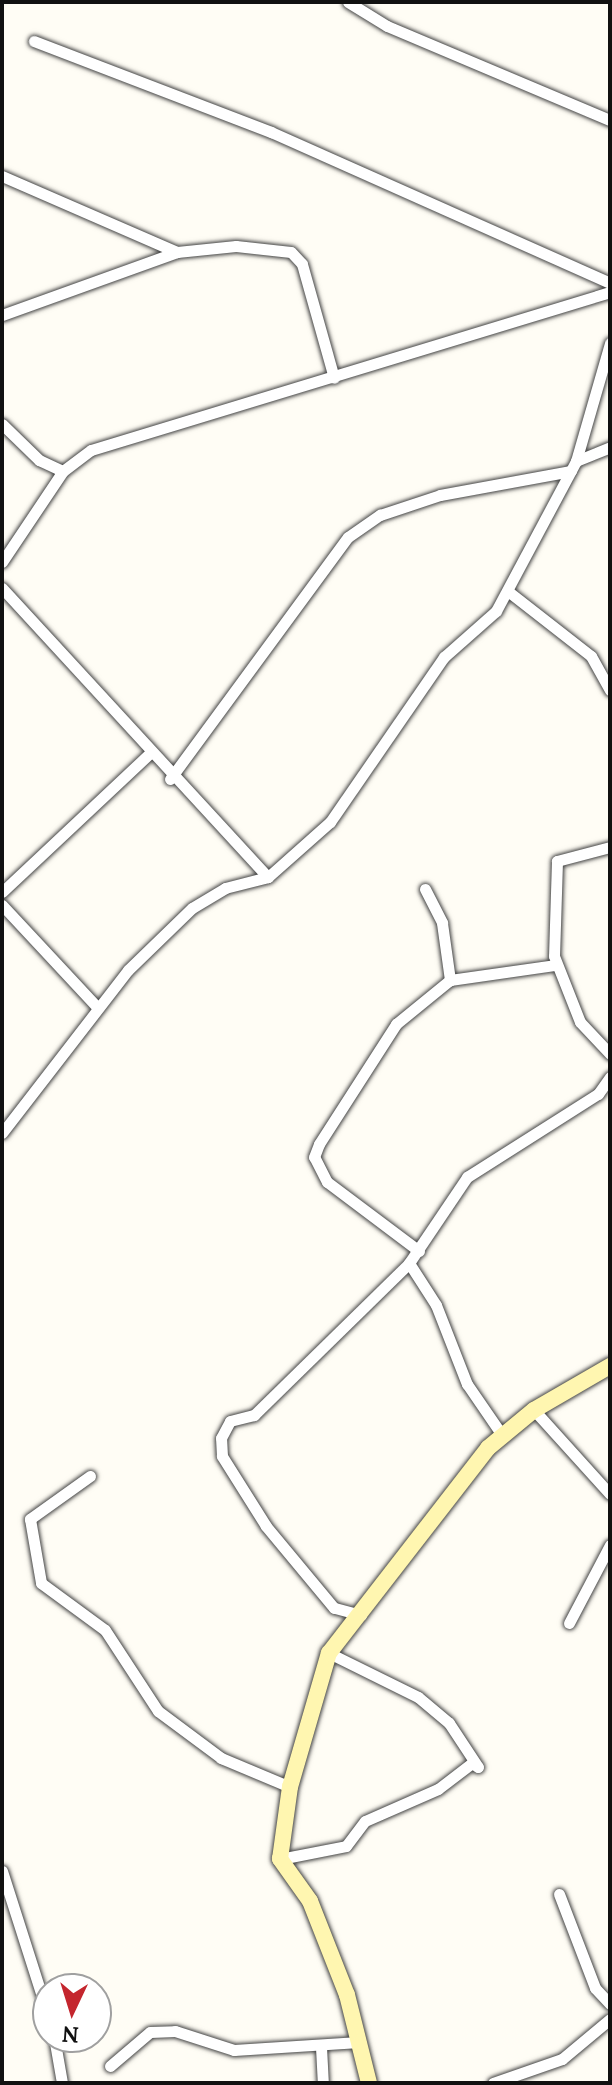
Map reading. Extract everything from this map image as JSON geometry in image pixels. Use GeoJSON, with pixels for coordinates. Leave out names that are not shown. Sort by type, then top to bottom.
{"type":"FeatureCollection","features":[{"type":"Feature","properties":{"kind":"main road"},"geometry":{"type":"LineString","coordinates":[[369,2083],[359,2042],[310,1901],[280,1859],[290,1787],[329,1653],[361,1615],[461,1477],[502,1435],[534,1410],[610,1366]]}},
{"type":"Feature","properties":{"kind":"street"},"geometry":{"type":"LineString","coordinates":[[348,2],[387,26],[610,120]]}},
{"type":"Feature","properties":{"kind":"street"},"geometry":{"type":"LineString","coordinates":[[34,41],[271,132],[610,283]]}},
{"type":"Feature","properties":{"kind":"street"},"geometry":{"type":"LineString","coordinates":[[2,176],[177,252]]}},
{"type":"Feature","properties":{"kind":"street"},"geometry":{"type":"LineString","coordinates":[[2,315],[177,252],[236,246],[291,252],[302,264],[334,378]]}},
{"type":"Feature","properties":{"kind":"street"},"geometry":{"type":"LineString","coordinates":[[2,562],[63,471],[91,450],[610,292]]}},
{"type":"Feature","properties":{"kind":"street"},"geometry":{"type":"LineString","coordinates":[[2,1133],[97,1007],[192,908],[225,888],[268,877],[350,800],[444,657],[509,592],[574,466],[610,343]]}},
{"type":"Feature","properties":{"kind":"street"},"geometry":{"type":"LineString","coordinates":[[2,424],[39,460],[63,471]]}},
{"type":"Feature","properties":{"kind":"street"},"geometry":{"type":"LineString","coordinates":[[170,779],[348,537],[380,515],[440,495],[574,466],[610,447]]}},
{"type":"Feature","properties":{"kind":"street"},"geometry":{"type":"LineString","coordinates":[[2,588],[170,779],[268,877]]}},
{"type":"Feature","properties":{"kind":"street"},"geometry":{"type":"LineString","coordinates":[[509,592],[591,656],[610,690]]}},
{"type":"Feature","properties":{"kind":"street"},"geometry":{"type":"LineString","coordinates":[[2,892],[149,754]]}},
{"type":"Feature","properties":{"kind":"street"},"geometry":{"type":"LineString","coordinates":[[610,847],[557,861],[556,965],[580,1022],[610,1054]]}},
{"type":"Feature","properties":{"kind":"street"},"geometry":{"type":"LineString","coordinates":[[425,889],[442,923],[450,980]]}},
{"type":"Feature","properties":{"kind":"street"},"geometry":{"type":"LineString","coordinates":[[2,905],[97,1007]]}},
{"type":"Feature","properties":{"kind":"street"},"geometry":{"type":"LineString","coordinates":[[419,1251],[338,1193],[314,1157],[370,1057],[396,1024],[450,980],[556,965]]}},
{"type":"Feature","properties":{"kind":"street"},"geometry":{"type":"LineString","coordinates":[[361,1615],[334,1608],[275,1537],[222,1456],[221,1438],[230,1421],[254,1415],[409,1263],[467,1177],[598,1094],[610,1077]]}},
{"type":"Feature","properties":{"kind":"street"},"geometry":{"type":"LineString","coordinates":[[409,1263],[436,1305],[467,1384],[502,1435]]}},
{"type":"Feature","properties":{"kind":"street"},"geometry":{"type":"LineString","coordinates":[[590,1378],[610,1378]]}},
{"type":"Feature","properties":{"kind":"street"},"geometry":{"type":"LineString","coordinates":[[534,1410],[610,1494]]}},
{"type":"Feature","properties":{"kind":"street"},"geometry":{"type":"LineString","coordinates":[[90,1476],[30,1519],[41,1583],[105,1630],[158,1711],[221,1758],[290,1787]]}},
{"type":"Feature","properties":{"kind":"street"},"geometry":{"type":"LineString","coordinates":[[569,1623],[610,1545]]}},
{"type":"Feature","properties":{"kind":"street"},"geometry":{"type":"LineString","coordinates":[[280,1859],[346,1846],[365,1821],[438,1789],[472,1763],[478,1767],[449,1723],[418,1697],[329,1653]]}},
{"type":"Feature","properties":{"kind":"street"},"geometry":{"type":"LineString","coordinates":[[2,1871],[35,1973]]}},
{"type":"Feature","properties":{"kind":"street"},"geometry":{"type":"LineString","coordinates":[[559,1894],[595,1988],[610,2004]]}},
{"type":"Feature","properties":{"kind":"street"},"geometry":{"type":"LineString","coordinates":[[493,2083],[572,2053],[610,2019]]}},
{"type":"Feature","properties":{"kind":"street"},"geometry":{"type":"LineString","coordinates":[[110,2066],[150,2032],[175,2031],[234,2050],[321,2047],[359,2042]]}},
{"type":"Feature","properties":{"kind":"street"},"geometry":{"type":"LineString","coordinates":[[321,2047],[323,2083]]}},
{"type":"Feature","properties":{"kind":"street"},"geometry":{"type":"LineString","coordinates":[[57,2053],[62,2083]]}}]}
